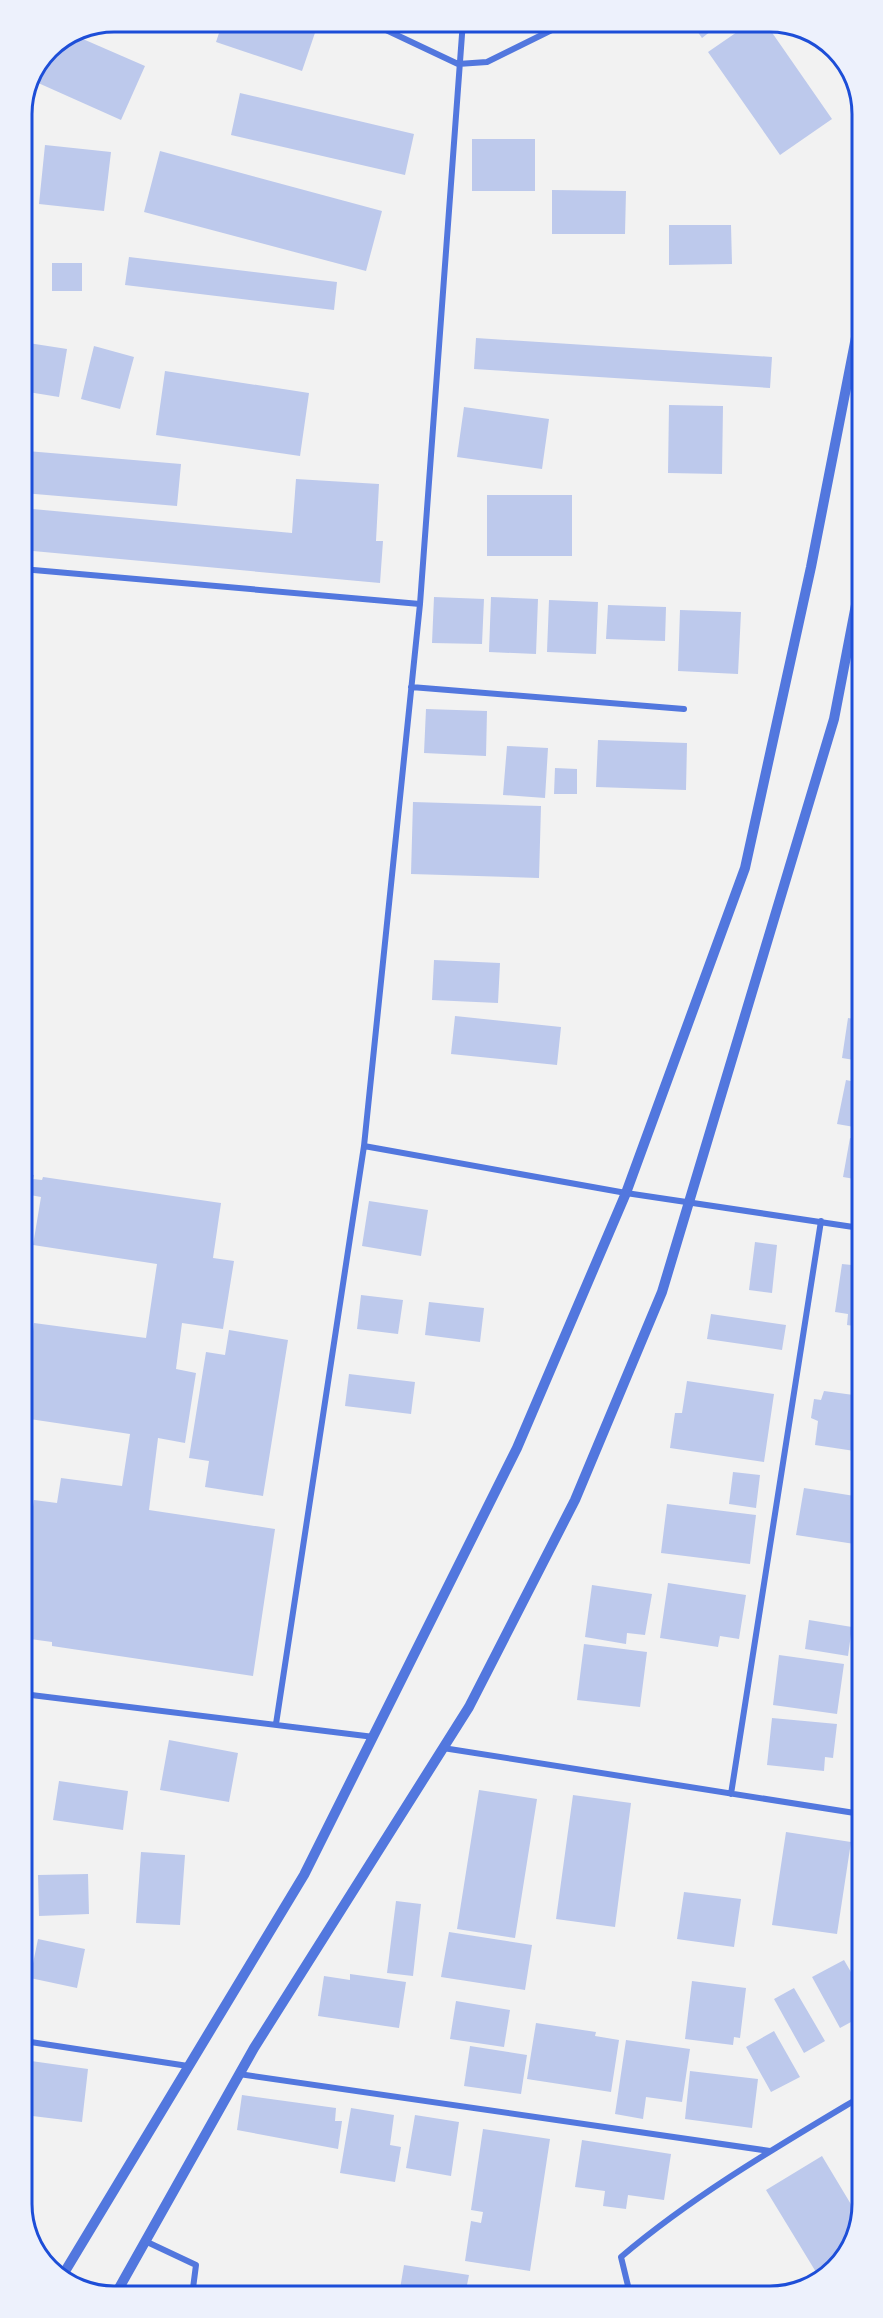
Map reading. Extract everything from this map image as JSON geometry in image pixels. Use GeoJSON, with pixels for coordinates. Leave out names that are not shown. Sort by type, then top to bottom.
{"type":"FeatureCollection","features":[{"type":"Feature","properties":{"kind":"street"},"geometry":{"type":"LineString","coordinates":[[389,31],[458,64],[487,62],[548,32]]}},
{"type":"Feature","properties":{"kind":"street"},"geometry":{"type":"LineString","coordinates":[[276,1724],[364,1146],[420,604],[462,32]]}},
{"type":"Feature","properties":{"kind":"street"},"geometry":{"type":"LineString","coordinates":[[65,2271],[304,1875],[517,1448],[626,1193],[745,868],[812,567],[852,358]]}},
{"type":"Feature","properties":{"kind":"street"},"geometry":{"type":"LineString","coordinates":[[32,570],[420,604]]}},
{"type":"Feature","properties":{"kind":"street"},"geometry":{"type":"LineString","coordinates":[[120,2286],[239,2074],[469,1707],[575,1500],[662,1292],[834,719],[852,626]]}},
{"type":"Feature","properties":{"kind":"street"},"geometry":{"type":"LineString","coordinates":[[411,687],[684,710]]}},
{"type":"Feature","properties":{"kind":"street"},"geometry":{"type":"LineString","coordinates":[[364,1146],[626,1193],[852,1226]]}},
{"type":"Feature","properties":{"kind":"street"},"geometry":{"type":"LineString","coordinates":[[731,1794],[821,1221]]}},
{"type":"Feature","properties":{"kind":"street"},"geometry":{"type":"LineString","coordinates":[[31,1695],[374,1737]]}},
{"type":"Feature","properties":{"kind":"street"},"geometry":{"type":"LineString","coordinates":[[443,1748],[852,1813]]}},
{"type":"Feature","properties":{"kind":"street"},"geometry":{"type":"LineString","coordinates":[[31,2042],[188,2066]]}},
{"type":"Feature","properties":{"kind":"street"},"geometry":{"type":"LineString","coordinates":[[239,2074],[770,2151]]}},
{"type":"Feature","properties":{"kind":"street"},"geometry":{"type":"LineString","coordinates":[[628,2286],[621,2257],[644,2237],[770,2151],[852,2102]]}},
{"type":"Feature","properties":{"kind":"street"},"geometry":{"type":"LineString","coordinates":[[145,2241],[196,2265],[193,2286]]}},
{"type":"Feature","properties":{"kind":"building"},"geometry":{"type":"Polygon","coordinates":[[[220,31],[315,31],[302,71],[216,42],[220,31]]]}},
{"type":"Feature","properties":{"kind":"building"},"geometry":{"type":"Polygon","coordinates":[[[698,32],[710,32],[702,38],[698,32]]]}},
{"type":"Feature","properties":{"kind":"building"},"geometry":{"type":"Polygon","coordinates":[[[737,32],[772,32],[832,119],[780,155],[708,52],[737,32]]]}},
{"type":"Feature","properties":{"kind":"building"},"geometry":{"type":"Polygon","coordinates":[[[81,38],[145,66],[121,120],[38,83],[45,68],[68,45],[81,38]]]}},
{"type":"Feature","properties":{"kind":"building"},"geometry":{"type":"Polygon","coordinates":[[[240,93],[414,134],[405,175],[231,135],[240,93]]]}},
{"type":"Feature","properties":{"kind":"building"},"geometry":{"type":"Polygon","coordinates":[[[472,139],[535,139],[535,191],[472,191],[472,139]]]}},
{"type":"Feature","properties":{"kind":"building"},"geometry":{"type":"Polygon","coordinates":[[[45,145],[111,152],[104,211],[39,204],[45,145]]]}},
{"type":"Feature","properties":{"kind":"building"},"geometry":{"type":"Polygon","coordinates":[[[160,151],[382,211],[366,271],[144,212],[160,151]]]}},
{"type":"Feature","properties":{"kind":"building"},"geometry":{"type":"Polygon","coordinates":[[[552,190],[626,191],[625,234],[552,234],[552,190]]]}},
{"type":"Feature","properties":{"kind":"building"},"geometry":{"type":"Polygon","coordinates":[[[669,225],[731,225],[732,264],[669,265],[669,225]]]}},
{"type":"Feature","properties":{"kind":"building"},"geometry":{"type":"Polygon","coordinates":[[[129,257],[337,282],[334,310],[125,285],[129,257]]]}},
{"type":"Feature","properties":{"kind":"building"},"geometry":{"type":"Polygon","coordinates":[[[52,263],[82,263],[82,291],[52,291],[52,263]]]}},
{"type":"Feature","properties":{"kind":"building"},"geometry":{"type":"Polygon","coordinates":[[[476,338],[772,357],[770,388],[474,369],[476,338]]]}},
{"type":"Feature","properties":{"kind":"building"},"geometry":{"type":"Polygon","coordinates":[[[32,344],[67,349],[59,397],[32,393],[32,344]]]}},
{"type":"Feature","properties":{"kind":"building"},"geometry":{"type":"Polygon","coordinates":[[[94,346],[134,357],[120,409],[81,399],[94,346]]]}},
{"type":"Feature","properties":{"kind":"building"},"geometry":{"type":"Polygon","coordinates":[[[165,371],[309,393],[300,456],[156,435],[165,371]]]}},
{"type":"Feature","properties":{"kind":"building"},"geometry":{"type":"Polygon","coordinates":[[[669,405],[723,406],[722,474],[668,473],[669,405]]]}},
{"type":"Feature","properties":{"kind":"building"},"geometry":{"type":"Polygon","coordinates":[[[464,407],[549,419],[542,469],[457,457],[464,407]]]}},
{"type":"Feature","properties":{"kind":"building"},"geometry":{"type":"Polygon","coordinates":[[[32,451],[181,464],[177,506],[32,494],[32,451]]]}},
{"type":"Feature","properties":{"kind":"building"},"geometry":{"type":"Polygon","coordinates":[[[296,479],[379,484],[376,541],[383,541],[380,583],[32,551],[32,509],[292,533],[296,479]]]}},
{"type":"Feature","properties":{"kind":"building"},"geometry":{"type":"Polygon","coordinates":[[[487,495],[572,495],[572,556],[487,556],[487,495]]]}},
{"type":"Feature","properties":{"kind":"building"},"geometry":{"type":"Polygon","coordinates":[[[434,597],[484,599],[482,644],[432,643],[434,597]]]}},
{"type":"Feature","properties":{"kind":"building"},"geometry":{"type":"Polygon","coordinates":[[[491,597],[538,599],[536,654],[489,652],[491,597]]]}},
{"type":"Feature","properties":{"kind":"building"},"geometry":{"type":"Polygon","coordinates":[[[549,600],[598,602],[596,654],[547,652],[549,600]]]}},
{"type":"Feature","properties":{"kind":"building"},"geometry":{"type":"Polygon","coordinates":[[[608,605],[666,607],[665,641],[606,639],[608,605]]]}},
{"type":"Feature","properties":{"kind":"building"},"geometry":{"type":"Polygon","coordinates":[[[680,610],[741,612],[738,674],[678,671],[680,610]]]}},
{"type":"Feature","properties":{"kind":"building"},"geometry":{"type":"Polygon","coordinates":[[[426,709],[487,711],[486,756],[424,753],[426,709]]]}},
{"type":"Feature","properties":{"kind":"building"},"geometry":{"type":"Polygon","coordinates":[[[598,740],[687,743],[686,790],[596,787],[598,740]]]}},
{"type":"Feature","properties":{"kind":"building"},"geometry":{"type":"Polygon","coordinates":[[[507,746],[548,748],[545,798],[503,795],[507,746]]]}},
{"type":"Feature","properties":{"kind":"building"},"geometry":{"type":"Polygon","coordinates":[[[555,768],[577,769],[577,794],[554,794],[555,768]]]}},
{"type":"Feature","properties":{"kind":"building"},"geometry":{"type":"Polygon","coordinates":[[[413,802],[541,806],[539,878],[411,874],[413,802]]]}},
{"type":"Feature","properties":{"kind":"building"},"geometry":{"type":"Polygon","coordinates":[[[434,960],[500,963],[498,1003],[432,1000],[434,960]]]}},
{"type":"Feature","properties":{"kind":"building"},"geometry":{"type":"Polygon","coordinates":[[[455,1016],[561,1027],[557,1065],[451,1054],[455,1016]]]}},
{"type":"Feature","properties":{"kind":"building"},"geometry":{"type":"Polygon","coordinates":[[[848,1018],[852,1019],[852,1060],[842,1058],[848,1018]]]}},
{"type":"Feature","properties":{"kind":"building"},"geometry":{"type":"Polygon","coordinates":[[[846,1080],[852,1081],[852,1127],[837,1124],[846,1080]]]}},
{"type":"Feature","properties":{"kind":"building"},"geometry":{"type":"Polygon","coordinates":[[[850,1138],[852,1138],[852,1179],[843,1177],[850,1138]]]}},
{"type":"Feature","properties":{"kind":"building"},"geometry":{"type":"Polygon","coordinates":[[[31,1175],[34,1175],[33,1179],[42,1180],[43,1177],[221,1203],[213,1258],[234,1261],[223,1329],[182,1323],[176,1369],[196,1373],[185,1443],[158,1438],[149,1510],[275,1529],[253,1676],[52,1646],[52,1642],[31,1639],[31,1518],[34,1500],[57,1503],[61,1478],[122,1486],[130,1434],[31,1419],[31,1344],[34,1323],[146,1338],[157,1264],[33,1245],[41,1197],[31,1195],[31,1175]]]}},
{"type":"Feature","properties":{"kind":"building"},"geometry":{"type":"Polygon","coordinates":[[[369,1201],[428,1210],[421,1256],[362,1246],[369,1201]]]}},
{"type":"Feature","properties":{"kind":"building"},"geometry":{"type":"Polygon","coordinates":[[[755,1242],[777,1245],[772,1293],[749,1290],[755,1242]]]}},
{"type":"Feature","properties":{"kind":"building"},"geometry":{"type":"Polygon","coordinates":[[[842,1264],[852,1265],[852,1326],[847,1325],[848,1314],[835,1312],[842,1264]]]}},
{"type":"Feature","properties":{"kind":"building"},"geometry":{"type":"Polygon","coordinates":[[[361,1295],[403,1300],[398,1334],[357,1329],[361,1295]]]}},
{"type":"Feature","properties":{"kind":"building"},"geometry":{"type":"Polygon","coordinates":[[[429,1302],[484,1308],[480,1342],[425,1335],[429,1302]]]}},
{"type":"Feature","properties":{"kind":"building"},"geometry":{"type":"Polygon","coordinates":[[[711,1314],[786,1325],[782,1350],[707,1339],[711,1314]]]}},
{"type":"Feature","properties":{"kind":"building"},"geometry":{"type":"Polygon","coordinates":[[[229,1330],[288,1340],[263,1496],[205,1487],[209,1461],[189,1458],[206,1352],[225,1355],[229,1330]]]}},
{"type":"Feature","properties":{"kind":"building"},"geometry":{"type":"Polygon","coordinates":[[[349,1374],[415,1382],[411,1414],[345,1406],[349,1374]]]}},
{"type":"Feature","properties":{"kind":"building"},"geometry":{"type":"Polygon","coordinates":[[[687,1381],[774,1394],[764,1462],[670,1448],[675,1413],[682,1413],[687,1381]]]}},
{"type":"Feature","properties":{"kind":"building"},"geometry":{"type":"Polygon","coordinates":[[[824,1391],[852,1395],[852,1451],[815,1445],[818,1421],[811,1418],[814,1399],[821,1400],[824,1391]]]}},
{"type":"Feature","properties":{"kind":"building"},"geometry":{"type":"Polygon","coordinates":[[[733,1472],[760,1475],[756,1508],[729,1504],[733,1472]]]}},
{"type":"Feature","properties":{"kind":"building"},"geometry":{"type":"Polygon","coordinates":[[[804,1488],[852,1496],[852,1544],[796,1535],[804,1488]]]}},
{"type":"Feature","properties":{"kind":"building"},"geometry":{"type":"Polygon","coordinates":[[[667,1504],[756,1515],[750,1564],[661,1553],[667,1504]]]}},
{"type":"Feature","properties":{"kind":"building"},"geometry":{"type":"Polygon","coordinates":[[[668,1583],[746,1595],[739,1639],[720,1636],[718,1647],[660,1638],[668,1583]]]}},
{"type":"Feature","properties":{"kind":"building"},"geometry":{"type":"Polygon","coordinates":[[[592,1585],[652,1594],[645,1635],[627,1633],[626,1644],[585,1637],[592,1585]]]}},
{"type":"Feature","properties":{"kind":"building"},"geometry":{"type":"Polygon","coordinates":[[[809,1620],[852,1627],[848,1656],[805,1649],[809,1620]]]}},
{"type":"Feature","properties":{"kind":"building"},"geometry":{"type":"Polygon","coordinates":[[[584,1644],[647,1652],[640,1707],[577,1700],[584,1644]]]}},
{"type":"Feature","properties":{"kind":"building"},"geometry":{"type":"Polygon","coordinates":[[[779,1655],[844,1664],[837,1714],[773,1705],[779,1655]]]}},
{"type":"Feature","properties":{"kind":"building"},"geometry":{"type":"Polygon","coordinates":[[[772,1718],[837,1724],[833,1758],[825,1757],[824,1771],[767,1765],[772,1718]]]}},
{"type":"Feature","properties":{"kind":"building"},"geometry":{"type":"Polygon","coordinates":[[[169,1740],[238,1753],[229,1802],[160,1790],[169,1740]]]}},
{"type":"Feature","properties":{"kind":"building"},"geometry":{"type":"Polygon","coordinates":[[[59,1781],[128,1791],[123,1830],[53,1820],[59,1781]]]}},
{"type":"Feature","properties":{"kind":"building"},"geometry":{"type":"Polygon","coordinates":[[[479,1790],[537,1799],[515,1938],[457,1929],[479,1790]]]}},
{"type":"Feature","properties":{"kind":"building"},"geometry":{"type":"Polygon","coordinates":[[[573,1795],[631,1803],[615,1927],[556,1919],[573,1795]]]}},
{"type":"Feature","properties":{"kind":"building"},"geometry":{"type":"Polygon","coordinates":[[[786,1832],[851,1842],[837,1934],[772,1925],[786,1832]]]}},
{"type":"Feature","properties":{"kind":"building"},"geometry":{"type":"Polygon","coordinates":[[[141,1852],[185,1855],[180,1925],[136,1923],[141,1852]]]}},
{"type":"Feature","properties":{"kind":"building"},"geometry":{"type":"Polygon","coordinates":[[[88,1874],[89,1914],[39,1916],[38,1875],[88,1874]]]}},
{"type":"Feature","properties":{"kind":"building"},"geometry":{"type":"Polygon","coordinates":[[[684,1892],[741,1899],[734,1947],[677,1939],[684,1892]]]}},
{"type":"Feature","properties":{"kind":"building"},"geometry":{"type":"Polygon","coordinates":[[[396,1901],[421,1904],[413,1976],[387,1973],[396,1901]]]}},
{"type":"Feature","properties":{"kind":"building"},"geometry":{"type":"Polygon","coordinates":[[[449,1932],[532,1945],[525,1990],[441,1977],[449,1932]]]}},
{"type":"Feature","properties":{"kind":"building"},"geometry":{"type":"Polygon","coordinates":[[[38,1939],[85,1949],[77,1988],[31,1978],[38,1939]]]}},
{"type":"Feature","properties":{"kind":"building"},"geometry":{"type":"Polygon","coordinates":[[[844,1960],[852,1974],[852,2021],[840,2028],[812,1977],[844,1960]]]}},
{"type":"Feature","properties":{"kind":"building"},"geometry":{"type":"Polygon","coordinates":[[[350,1974],[406,1982],[399,2028],[318,2016],[324,1976],[350,1980],[350,1974]]]}},
{"type":"Feature","properties":{"kind":"building"},"geometry":{"type":"Polygon","coordinates":[[[692,1981],[746,1988],[740,2038],[734,2037],[733,2045],[685,2039],[692,1981]]]}},
{"type":"Feature","properties":{"kind":"building"},"geometry":{"type":"Polygon","coordinates":[[[794,1988],[825,2041],[804,2053],[774,1999],[794,1988]]]}},
{"type":"Feature","properties":{"kind":"building"},"geometry":{"type":"Polygon","coordinates":[[[456,2001],[510,2010],[504,2047],[450,2039],[456,2001]]]}},
{"type":"Feature","properties":{"kind":"building"},"geometry":{"type":"Polygon","coordinates":[[[536,2023],[596,2032],[595,2036],[619,2040],[611,2092],[527,2079],[536,2023]]]}},
{"type":"Feature","properties":{"kind":"building"},"geometry":{"type":"Polygon","coordinates":[[[774,2031],[800,2077],[771,2092],[746,2047],[774,2031]]]}},
{"type":"Feature","properties":{"kind":"building"},"geometry":{"type":"Polygon","coordinates":[[[626,2040],[690,2049],[682,2102],[646,2097],[643,2119],[615,2114],[626,2040]]]}},
{"type":"Feature","properties":{"kind":"building"},"geometry":{"type":"Polygon","coordinates":[[[470,2046],[527,2055],[521,2094],[464,2086],[470,2046]]]}},
{"type":"Feature","properties":{"kind":"building"},"geometry":{"type":"Polygon","coordinates":[[[31,2061],[88,2069],[82,2122],[31,2116],[31,2061]]]}},
{"type":"Feature","properties":{"kind":"building"},"geometry":{"type":"Polygon","coordinates":[[[690,2071],[758,2079],[752,2128],[685,2119],[690,2071]]]}},
{"type":"Feature","properties":{"kind":"building"},"geometry":{"type":"Polygon","coordinates":[[[242,2095],[336,2108],[335,2121],[342,2121],[338,2149],[237,2130],[242,2095]]]}},
{"type":"Feature","properties":{"kind":"building"},"geometry":{"type":"Polygon","coordinates":[[[351,2108],[394,2115],[390,2145],[401,2147],[395,2182],[340,2173],[351,2108]]]}},
{"type":"Feature","properties":{"kind":"building"},"geometry":{"type":"Polygon","coordinates":[[[415,2115],[459,2122],[451,2176],[406,2168],[415,2115]]]}},
{"type":"Feature","properties":{"kind":"building"},"geometry":{"type":"Polygon","coordinates":[[[483,2129],[550,2139],[530,2271],[465,2261],[471,2221],[481,2223],[483,2212],[471,2210],[483,2129]]]}},
{"type":"Feature","properties":{"kind":"building"},"geometry":{"type":"Polygon","coordinates":[[[582,2140],[671,2154],[664,2200],[628,2195],[626,2209],[603,2206],[605,2191],[575,2187],[582,2140]]]}},
{"type":"Feature","properties":{"kind":"building"},"geometry":{"type":"Polygon","coordinates":[[[822,2156],[852,2206],[847,2231],[841,2245],[816,2272],[766,2190],[822,2156]]]}},
{"type":"Feature","properties":{"kind":"building"},"geometry":{"type":"Polygon","coordinates":[[[404,2265],[469,2275],[467,2286],[400,2286],[404,2265]]]}}]}
